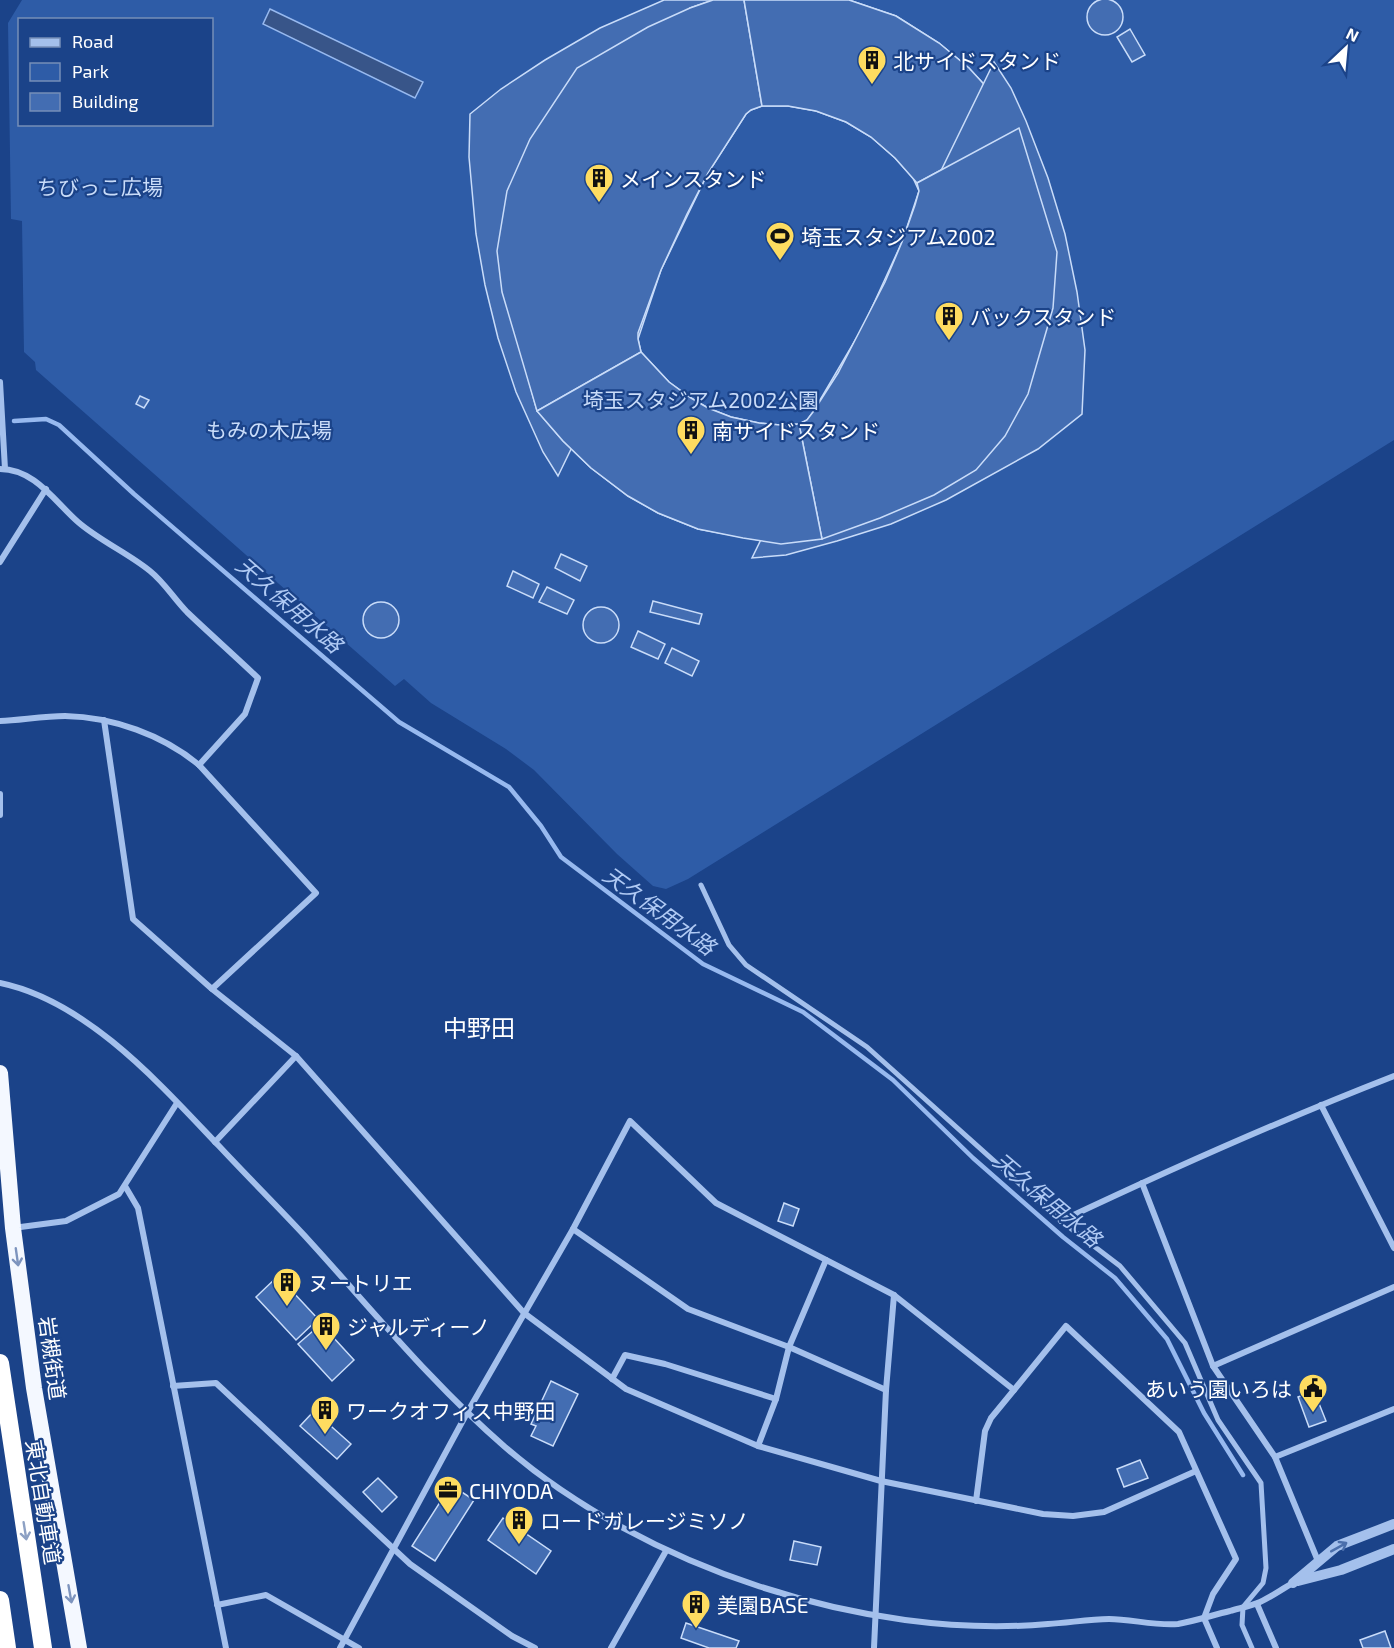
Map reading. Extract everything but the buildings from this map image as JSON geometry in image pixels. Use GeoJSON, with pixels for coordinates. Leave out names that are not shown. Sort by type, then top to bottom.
{"type":"FeatureCollection","features":[{"type":"Feature","properties":{"kind":"highway","name":"岩槻街道"},"geometry":{"type":"LineString","coordinates":[[0,1073],[13,1228],[34,1388],[79,1648]]}},
{"type":"Feature","properties":{"kind":"highway","name":"東北自動車道"},"geometry":{"type":"LineString","coordinates":[[0,1362],[43,1648]]}},
{"type":"Feature","properties":{"kind":"highway"},"geometry":{"type":"LineString","coordinates":[[0,1600],[7,1648]]}},
{"type":"Feature","properties":{"kind":"street"},"geometry":{"type":"LineString","coordinates":[[0,382],[2,469],[18,473],[46,489],[78,522],[106,543],[148,569],[164,583],[185,610],[258,678],[245,714],[199,765]]}},
{"type":"Feature","properties":{"kind":"street"},"geometry":{"type":"LineString","coordinates":[[0,562],[46,489]]}},
{"type":"Feature","properties":{"kind":"street"},"geometry":{"type":"LineString","coordinates":[[0,722],[65,716],[104,720],[152,736],[182,751],[199,765],[316,893],[212,988]]}},
{"type":"Feature","properties":{"kind":"street"},"geometry":{"type":"LineString","coordinates":[[104,720],[133,920],[296,1056],[524,1313],[626,1389],[758,1446],[881,1481],[1043,1514],[1072,1516],[1104,1512],[1196,1471]]}},
{"type":"Feature","properties":{"kind":"street"},"geometry":{"type":"LineString","coordinates":[[0,794],[0,815]]}},
{"type":"Feature","properties":{"kind":"street"},"geometry":{"type":"LineString","coordinates":[[701,885],[729,945],[746,965],[867,1047],[1061,1221],[1120,1266],[1185,1343],[1218,1420],[1262,1483],[1266,1568],[1263,1583],[1244,1607],[1242,1625],[1252,1648]]}},
{"type":"Feature","properties":{"kind":"street"},"geometry":{"type":"LineString","coordinates":[[0,982],[60,1006],[89,1025],[138,1065],[303,1234],[417,1362],[467,1413],[537,1474],[577,1500],[666,1551],[707,1568],[784,1595],[874,1616],[963,1625],[1017,1627],[1108,1619],[1176,1624],[1257,1604],[1293,1582],[1337,1546],[1394,1524]]}},
{"type":"Feature","properties":{"kind":"street"},"geometry":{"type":"LineString","coordinates":[[215,1142],[296,1056]]}},
{"type":"Feature","properties":{"kind":"street"},"geometry":{"type":"LineString","coordinates":[[1061,1221],[1321,1105],[1394,1076]]}},
{"type":"Feature","properties":{"kind":"street"},"geometry":{"type":"LineString","coordinates":[[13,1228],[66,1221],[120,1194],[177,1103]]}},
{"type":"Feature","properties":{"kind":"street"},"geometry":{"type":"LineString","coordinates":[[1321,1105],[1394,1248]]}},
{"type":"Feature","properties":{"kind":"street"},"geometry":{"type":"LineString","coordinates":[[340,1648],[467,1413],[573,1229],[630,1121],[716,1203],[894,1295],[1014,1390]]}},
{"type":"Feature","properties":{"kind":"street"},"geometry":{"type":"LineString","coordinates":[[1142,1183],[1213,1366],[1275,1457],[1318,1561]]}},
{"type":"Feature","properties":{"kind":"street"},"geometry":{"type":"LineString","coordinates":[[125,1186],[138,1208],[226,1648]]}},
{"type":"Feature","properties":{"kind":"street"},"geometry":{"type":"LineString","coordinates":[[573,1229],[688,1309],[789,1347],[886,1390]]}},
{"type":"Feature","properties":{"kind":"street"},"geometry":{"type":"LineString","coordinates":[[758,1446],[776,1399],[789,1347],[826,1260]]}},
{"type":"Feature","properties":{"kind":"street"},"geometry":{"type":"LineString","coordinates":[[1213,1366],[1394,1287]]}},
{"type":"Feature","properties":{"kind":"street"},"geometry":{"type":"LineString","coordinates":[[874,1648],[886,1390],[894,1295]]}},
{"type":"Feature","properties":{"kind":"street"},"geometry":{"type":"LineString","coordinates":[[976,1501],[985,1431],[992,1418],[1066,1326],[1179,1432],[1236,1559],[1214,1594],[1204,1618],[1217,1648]]}},
{"type":"Feature","properties":{"kind":"street"},"geometry":{"type":"LineString","coordinates":[[612,1379],[625,1354],[666,1364],[776,1399]]}},
{"type":"Feature","properties":{"kind":"street"},"geometry":{"type":"LineString","coordinates":[[173,1386],[216,1383],[410,1564],[512,1636],[535,1648]]}},
{"type":"Feature","properties":{"kind":"street"},"geometry":{"type":"LineString","coordinates":[[1275,1457],[1394,1409]]}},
{"type":"Feature","properties":{"kind":"street"},"geometry":{"type":"LineString","coordinates":[[1293,1582],[1341,1570],[1394,1549]]}},
{"type":"Feature","properties":{"kind":"street"},"geometry":{"type":"LineString","coordinates":[[611,1648],[666,1551]]}},
{"type":"Feature","properties":{"kind":"street"},"geometry":{"type":"LineString","coordinates":[[217,1605],[266,1595],[359,1648]]}},
{"type":"Feature","properties":{"kind":"street"},"geometry":{"type":"LineString","coordinates":[[1257,1604],[1276,1648]]}},
{"type":"Feature","properties":{"kind":"green space","name":"埼玉スタジアム2002公園"},"geometry":{"type":"Polygon","coordinates":[[[22,0],[1394,0],[1394,440],[688,879],[666,889],[653,886],[617,854],[534,770],[506,749],[431,703],[404,679],[395,686],[36,370],[35,362],[24,352],[22,221],[11,219],[8,23],[22,0]]]}},
{"type":"Feature","properties":{"kind":"shaded area"},"geometry":{"type":"Polygon","coordinates":[[[270,9],[423,82],[415,98],[263,24],[270,9]]]}},
{"type":"Feature","properties":{"kind":"waterway","name":"天久保用水路"},"geometry":{"type":"LineString","coordinates":[[14,421],[46,419],[59,425],[134,494],[399,722],[509,787],[541,826],[561,857],[703,964],[803,1012],[893,1080],[973,1158],[1063,1237],[1115,1278],[1167,1339],[1204,1413],[1243,1475]]}},
{"type":"Feature","properties":{"kind":"place","name":"北サイドスタンド"},"geometry":{"type":"Point","coordinates":[872,86]}},
{"type":"Feature","properties":{"kind":"place","name":"メインスタンド"},"geometry":{"type":"Point","coordinates":[599,204]}},
{"type":"Feature","properties":{"kind":"place","name":"埼玉スタジアム2002"},"geometry":{"type":"Point","coordinates":[780,262]}},
{"type":"Feature","properties":{"kind":"place","name":"バックスタンド"},"geometry":{"type":"Point","coordinates":[949,342]}},
{"type":"Feature","properties":{"kind":"place","name":"南サイドスタンド"},"geometry":{"type":"Point","coordinates":[691,456]}},
{"type":"Feature","properties":{"kind":"place","name":"ヌートリエ"},"geometry":{"type":"Point","coordinates":[287,1308]}},
{"type":"Feature","properties":{"kind":"place","name":"ジャルディーノ"},"geometry":{"type":"Point","coordinates":[326,1352]}},
{"type":"Feature","properties":{"kind":"place","name":"あいう園いろは"},"geometry":{"type":"Point","coordinates":[1313,1414]}},
{"type":"Feature","properties":{"kind":"place","name":"ワークオフィス中野田"},"geometry":{"type":"Point","coordinates":[325,1436]}},
{"type":"Feature","properties":{"kind":"place","name":"CHIYODA"},"geometry":{"type":"Point","coordinates":[448,1516]}},
{"type":"Feature","properties":{"kind":"place","name":"ロードガレージミソノ"},"geometry":{"type":"Point","coordinates":[519,1546]}},
{"type":"Feature","properties":{"kind":"place","name":"美園BASE"},"geometry":{"type":"Point","coordinates":[696,1630]}},
{"type":"Feature","properties":{"kind":"district","name":"中野田"},"geometry":{"type":"Point","coordinates":[479,1027]}},
{"type":"Feature","properties":{"kind":"park label","name":"ちびっこ広場"},"geometry":{"type":"Point","coordinates":[100,186]}},
{"type":"Feature","properties":{"kind":"park label","name":"もみの木広場"},"geometry":{"type":"Point","coordinates":[269,429]}}]}
